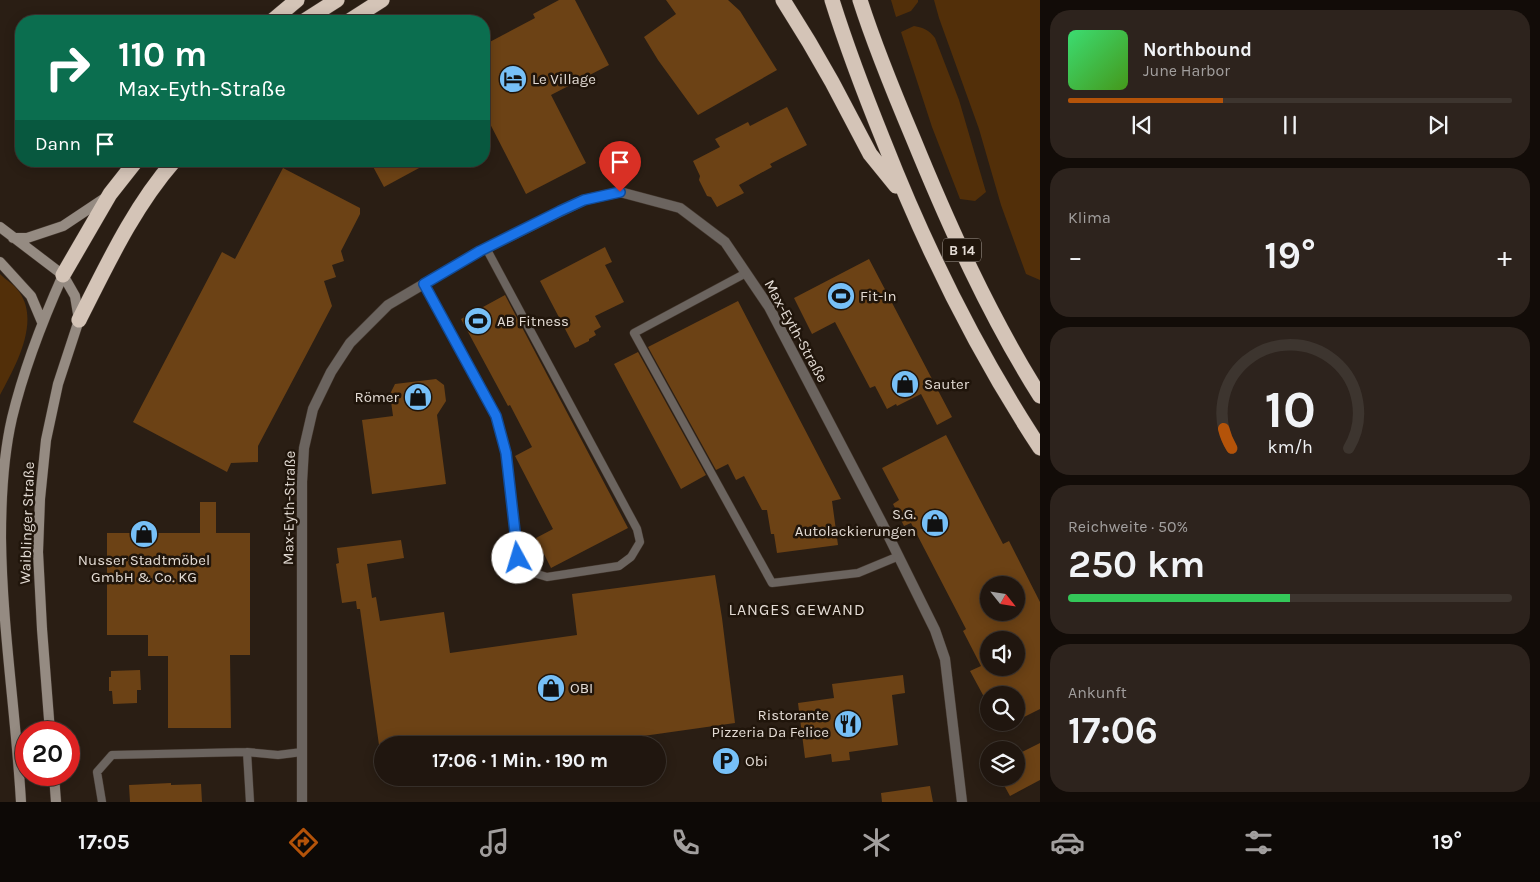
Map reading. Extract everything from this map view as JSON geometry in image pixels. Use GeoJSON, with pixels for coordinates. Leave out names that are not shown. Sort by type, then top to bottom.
{"type":"FeatureCollection","features":[{"type":"Feature","properties":{"kind":"highway"},"geometry":{"type":"LineString","coordinates":[[279,15],[297,0]]}},
{"type":"Feature","properties":{"kind":"highway"},"geometry":{"type":"LineString","coordinates":[[313,15],[337,0]]}},
{"type":"Feature","properties":{"kind":"highway"},"geometry":{"type":"LineString","coordinates":[[358,15],[382,0]]}},
{"type":"Feature","properties":{"kind":"highway"},"geometry":{"type":"LineString","coordinates":[[783,0],[823,66],[870,154],[906,198]]}},
{"type":"Feature","properties":{"kind":"highway","name":"B 14"},"geometry":{"type":"LineString","coordinates":[[832,0],[871,110],[906,198],[946,284],[980,348],[1012,405],[1040,448]]}},
{"type":"Feature","properties":{"kind":"highway","name":"B 14"},"geometry":{"type":"LineString","coordinates":[[860,0],[896,98],[932,185],[971,269],[1005,335],[1040,396]]}},
{"type":"Feature","properties":{"kind":"highway"},"geometry":{"type":"LineString","coordinates":[[63,275],[110,194],[131,167]]}},
{"type":"Feature","properties":{"kind":"highway"},"geometry":{"type":"LineString","coordinates":[[79,320],[118,242],[142,203],[169,167]]}},
{"type":"Feature","properties":{"kind":"main road"},"geometry":{"type":"LineString","coordinates":[[13,238],[27,238],[63,226],[110,194]]}},
{"type":"Feature","properties":{"kind":"main road"},"geometry":{"type":"LineString","coordinates":[[0,226],[63,275],[75,296],[79,320]]}},
{"type":"Feature","properties":{"kind":"main road"},"geometry":{"type":"LineString","coordinates":[[0,262],[31,296],[42,322]]}},
{"type":"Feature","properties":{"kind":"main road","name":"Waiblinger Straße"},"geometry":{"type":"LineString","coordinates":[[21,802],[2,589],[1,512],[4,469],[12,419],[26,367],[42,322],[63,275]]}},
{"type":"Feature","properties":{"kind":"main road","name":"Waiblinger Straße"},"geometry":{"type":"LineString","coordinates":[[49,721],[38,552],[40,499],[46,440],[58,384],[79,320]]}},
{"type":"Feature","properties":{"kind":"main road"},"geometry":{"type":"LineString","coordinates":[[55,786],[56,802]]}},
{"type":"Feature","properties":{"kind":"main road"},"geometry":{"type":"LineString","coordinates":[[16,802],[20,790]]}},
{"type":"Feature","properties":{"kind":"street","name":"Max-Eyth-Straße"},"geometry":{"type":"LineString","coordinates":[[302,802],[302,482],[304,448],[313,409],[331,372],[350,343],[388,305],[486,248],[584,200],[620,192],[680,208],[724,242],[769,307],[899,556],[935,630],[945,659],[962,802]]}},
{"type":"Feature","properties":{"kind":"lane"},"geometry":{"type":"LineString","coordinates":[[424,284],[496,416],[506,453],[518,558],[527,570],[547,577],[619,566],[631,557],[640,542],[638,529],[486,248]]}},
{"type":"Feature","properties":{"kind":"lane"},"geometry":{"type":"LineString","coordinates":[[746,273],[634,333],[772,583],[858,572],[899,556]]}},
{"type":"Feature","properties":{"kind":"lane"},"geometry":{"type":"LineString","coordinates":[[102,802],[97,772],[112,755],[247,752],[278,755],[302,752]]}},
{"type":"Feature","properties":{"kind":"lane"},"geometry":{"type":"LineString","coordinates":[[247,752],[250,802]]}},
{"type":"Feature","properties":{"kind":"shaded area"},"geometry":{"type":"Polygon","coordinates":[[[891,0],[918,0],[918,2],[911,11],[896,17],[891,0]]]}},
{"type":"Feature","properties":{"kind":"shaded area"},"geometry":{"type":"Polygon","coordinates":[[[934,0],[1040,0],[1040,280],[1026,274],[1001,205],[979,129],[934,0]]]}},
{"type":"Feature","properties":{"kind":"shaded area"},"geometry":{"type":"Polygon","coordinates":[[[914,26],[926,30],[935,38],[959,100],[986,192],[975,201],[960,199],[932,127],[901,32],[914,26]]]}},
{"type":"Feature","properties":{"kind":"shaded area"},"geometry":{"type":"Polygon","coordinates":[[[0,274],[20,293],[25,305],[27,318],[23,345],[0,395],[0,274]]]}},
{"type":"Feature","properties":{"kind":"building","name":"Le Village"},"geometry":{"type":"Polygon","coordinates":[[[559,0],[575,0],[609,65],[551,95],[586,163],[526,194],[490,124],[490,42],[535,18],[533,14],[559,0]]]}},
{"type":"Feature","properties":{"kind":"building"},"geometry":{"type":"Polygon","coordinates":[[[666,0],[728,0],[740,11],[777,70],[698,115],[658,60],[644,37],[676,14],[666,0]]]}},
{"type":"Feature","properties":{"kind":"building"},"geometry":{"type":"Polygon","coordinates":[[[787,107],[807,145],[770,164],[772,167],[739,185],[744,193],[717,207],[711,197],[707,196],[693,161],[720,147],[715,139],[748,122],[750,126],[787,107]]]}},
{"type":"Feature","properties":{"kind":"building"},"geometry":{"type":"Polygon","coordinates":[[[373,167],[421,167],[384,187],[373,167]]]}},
{"type":"Feature","properties":{"kind":"building"},"geometry":{"type":"Polygon","coordinates":[[[283,168],[360,208],[360,214],[341,251],[344,261],[332,265],[336,277],[324,281],[332,306],[258,446],[258,462],[231,463],[227,472],[133,422],[222,252],[235,259],[283,168]]]}},
{"type":"Feature","properties":{"kind":"building"},"geometry":{"type":"Polygon","coordinates":[[[605,247],[612,262],[605,265],[624,302],[595,316],[601,327],[594,331],[596,335],[575,348],[540,281],[605,247]]]}},
{"type":"Feature","properties":{"kind":"building"},"geometry":{"type":"Polygon","coordinates":[[[869,259],[952,417],[937,425],[921,394],[887,409],[875,386],[870,388],[835,322],[812,334],[794,298],[869,259]]]}},
{"type":"Feature","properties":{"kind":"building"},"geometry":{"type":"Polygon","coordinates":[[[505,295],[628,528],[551,568],[536,538],[553,529],[515,456],[532,447],[461,319],[505,295]]]}},
{"type":"Feature","properties":{"kind":"building"},"geometry":{"type":"Polygon","coordinates":[[[738,301],[841,499],[832,501],[838,545],[777,553],[774,534],[771,534],[767,510],[762,510],[744,476],[736,480],[728,464],[716,470],[648,347],[738,301]]]}},
{"type":"Feature","properties":{"kind":"building"},"geometry":{"type":"Polygon","coordinates":[[[638,352],[706,475],[681,489],[614,364],[638,352]]]}},
{"type":"Feature","properties":{"kind":"building"},"geometry":{"type":"Polygon","coordinates":[[[436,379],[444,385],[446,401],[437,415],[446,484],[372,494],[362,420],[393,416],[390,394],[395,384],[436,379]]]}},
{"type":"Feature","properties":{"kind":"building"},"geometry":{"type":"Polygon","coordinates":[[[946,435],[1003,544],[1009,541],[1040,602],[1040,709],[1025,716],[1025,686],[980,686],[980,689],[970,671],[980,666],[980,676],[1025,676],[1025,631],[980,631],[980,664],[963,631],[966,629],[911,523],[904,526],[893,504],[899,500],[882,468],[946,435]]]}},
{"type":"Feature","properties":{"kind":"building"},"geometry":{"type":"Polygon","coordinates":[[[200,502],[216,502],[216,533],[250,533],[250,655],[230,655],[231,728],[168,728],[168,656],[148,656],[148,635],[107,635],[107,533],[200,533],[200,502]]]}},
{"type":"Feature","properties":{"kind":"building","name":"OBI"},"geometry":{"type":"Polygon","coordinates":[[[401,540],[404,558],[367,564],[372,598],[376,597],[380,621],[444,612],[450,653],[577,635],[572,594],[715,575],[735,723],[643,736],[378,736],[360,609],[357,609],[356,601],[342,603],[336,564],[339,563],[337,548],[401,540]]]}},
{"type":"Feature","properties":{"kind":"building"},"geometry":{"type":"Polygon","coordinates":[[[140,670],[141,690],[137,690],[137,703],[113,704],[112,691],[109,691],[111,671],[140,670]]]}},
{"type":"Feature","properties":{"kind":"building","name":"Ristorante Pizzeria Da Felice"},"geometry":{"type":"Polygon","coordinates":[[[903,675],[905,693],[892,695],[898,745],[849,752],[850,760],[832,762],[831,754],[805,758],[798,703],[834,698],[832,684],[903,675]]]}},
{"type":"Feature","properties":{"kind":"building"},"geometry":{"type":"Polygon","coordinates":[[[1040,743],[1040,780],[1010,796],[1004,786],[1025,786],[1025,750],[1040,743]]]}},
{"type":"Feature","properties":{"kind":"building"},"geometry":{"type":"Polygon","coordinates":[[[171,783],[171,785],[201,784],[202,802],[130,802],[129,785],[171,783]]]}},
{"type":"Feature","properties":{"kind":"building"},"geometry":{"type":"Polygon","coordinates":[[[930,786],[933,802],[882,802],[881,793],[930,786]]]}},
{"type":"Feature","properties":{"kind":"place","name":"Le Village"},"geometry":{"type":"Point","coordinates":[513,79]}},
{"type":"Feature","properties":{"kind":"place","name":"Fit-In"},"geometry":{"type":"Point","coordinates":[841,296]}},
{"type":"Feature","properties":{"kind":"place","name":"AB Fitness"},"geometry":{"type":"Point","coordinates":[478,321]}},
{"type":"Feature","properties":{"kind":"place","name":"Sauter"},"geometry":{"type":"Point","coordinates":[905,384]}},
{"type":"Feature","properties":{"kind":"place","name":"Römer"},"geometry":{"type":"Point","coordinates":[418,397]}},
{"type":"Feature","properties":{"kind":"place","name":"S.G. Autolackierungen"},"geometry":{"type":"Point","coordinates":[935,523]}},
{"type":"Feature","properties":{"kind":"place","name":"Nusser Stadtmöbel GmbH & Co. KG"},"geometry":{"type":"Point","coordinates":[144,534]}},
{"type":"Feature","properties":{"kind":"place","name":"OBI"},"geometry":{"type":"Point","coordinates":[551,688]}},
{"type":"Feature","properties":{"kind":"place","name":"Ristorante Pizzeria Da Felice"},"geometry":{"type":"Point","coordinates":[848,724]}},
{"type":"Feature","properties":{"kind":"place","name":"Obi"},"geometry":{"type":"Point","coordinates":[726,761]}},
{"type":"Feature","properties":{"kind":"district","name":"LANGES GEWAND"},"geometry":{"type":"Point","coordinates":[797,609]}},
{"type":"Feature","properties":{"kind":"route"},"geometry":{"type":"LineString","coordinates":[[518,558],[506,453],[496,416],[424,284],[480,251],[560,211],[584,200],[620,192]]}}]}
